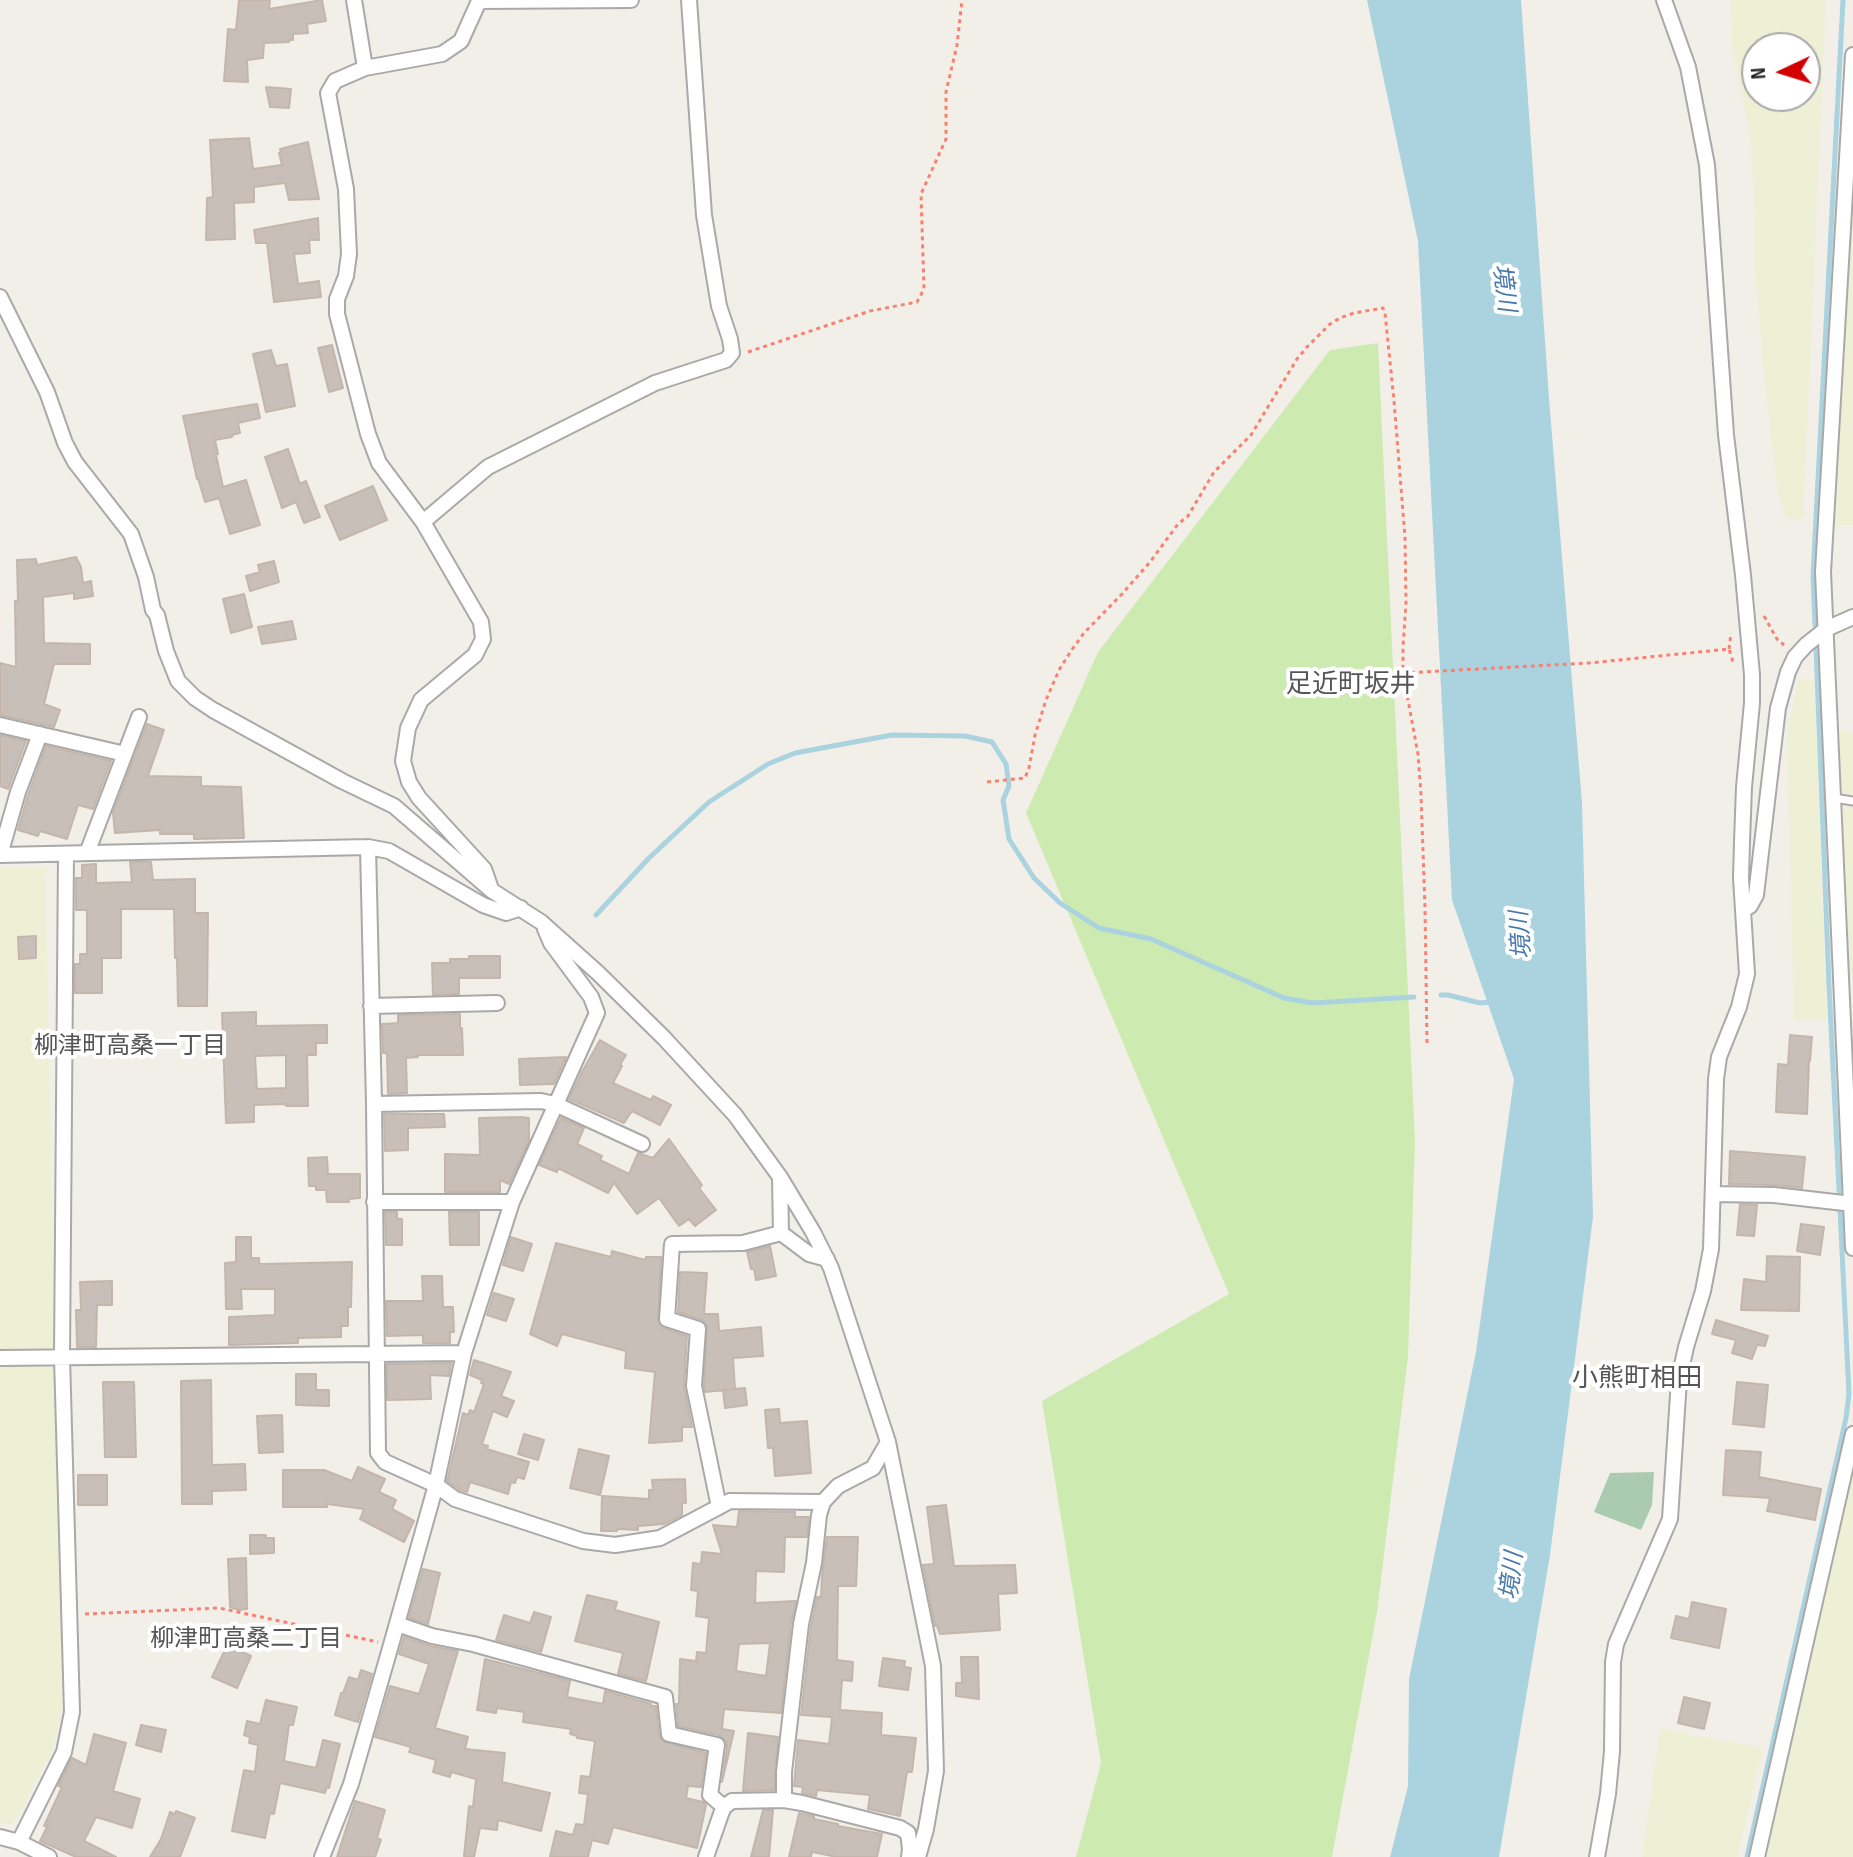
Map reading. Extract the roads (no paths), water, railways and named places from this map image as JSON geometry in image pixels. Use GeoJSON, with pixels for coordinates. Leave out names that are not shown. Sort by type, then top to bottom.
{"type":"FeatureCollection","features":[{"type":"Feature","properties":{"kind":"street"},"geometry":{"type":"LineString","coordinates":[[354,0],[365,68]]}},
{"type":"Feature","properties":{"kind":"street"},"geometry":{"type":"LineString","coordinates":[[491,890],[484,869],[419,798],[409,782],[403,761],[408,728],[421,700],[475,655],[483,639],[481,622],[423,522],[379,463],[368,434],[337,314],[337,299],[346,276],[349,254],[346,189],[328,93],[335,81],[365,68],[442,54],[461,41],[479,1],[631,0]]}},
{"type":"Feature","properties":{"kind":"street"},"geometry":{"type":"LineString","coordinates":[[423,522],[488,467],[655,383],[726,360],[732,353],[719,306],[704,215],[689,0]]}},
{"type":"Feature","properties":{"kind":"street"},"geometry":{"type":"LineString","coordinates":[[1597,1857],[1612,1751],[1616,1644],[1670,1519],[1679,1379],[1711,1249],[1719,1057],[1739,1007],[1747,974],[1741,878],[1752,675],[1726,435],[1707,165],[1688,67],[1664,0]]}},
{"type":"Feature","properties":{"kind":"street"},"geometry":{"type":"LineString","coordinates":[[1853,55],[1823,572],[1847,986],[1845,1203],[1853,1248]]}},
{"type":"Feature","properties":{"kind":"street"},"geometry":{"type":"LineString","coordinates":[[0,297],[47,392],[75,462],[131,534],[178,681],[213,710],[394,806],[491,890],[541,922],[664,1038],[735,1115],[780,1177],[813,1232],[827,1259],[888,1442],[933,1666],[936,1771],[918,1857]]}},
{"type":"Feature","properties":{"kind":"street"},"geometry":{"type":"LineString","coordinates":[[1743,910],[1750,906],[1756,895],[1782,687],[1802,650],[1826,629],[1853,617]]}},
{"type":"Feature","properties":{"kind":"street"},"geometry":{"type":"LineString","coordinates":[[87,853],[139,717]]}},
{"type":"Feature","properties":{"kind":"street"},"geometry":{"type":"LineString","coordinates":[[0,725],[125,754]]}},
{"type":"Feature","properties":{"kind":"street"},"geometry":{"type":"LineString","coordinates":[[40,734],[18,792],[0,855],[368,847],[389,851],[483,905],[506,913],[521,908]]}},
{"type":"Feature","properties":{"kind":"street"},"geometry":{"type":"LineString","coordinates":[[368,847],[378,1453],[385,1462],[436,1485],[455,1499],[583,1541],[615,1545],[660,1538],[730,1501],[823,1502]]}},
{"type":"Feature","properties":{"kind":"street"},"geometry":{"type":"LineString","coordinates":[[19,1842],[64,1752],[72,1712],[62,1357],[66,854]]}},
{"type":"Feature","properties":{"kind":"street"},"geometry":{"type":"LineString","coordinates":[[322,1857],[351,1784],[436,1485],[464,1353],[512,1202],[597,1013],[591,997],[551,943],[541,922]]}},
{"type":"Feature","properties":{"kind":"street"},"geometry":{"type":"LineString","coordinates":[[371,1006],[497,1003]]}},
{"type":"Feature","properties":{"kind":"street"},"geometry":{"type":"LineString","coordinates":[[374,1104],[541,1101],[555,1104],[642,1144]]}},
{"type":"Feature","properties":{"kind":"street"},"geometry":{"type":"LineString","coordinates":[[780,1177],[781,1233]]}},
{"type":"Feature","properties":{"kind":"street"},"geometry":{"type":"LineString","coordinates":[[1713,1194],[1774,1195],[1845,1203]]}},
{"type":"Feature","properties":{"kind":"street"},"geometry":{"type":"LineString","coordinates":[[374,1202],[512,1202]]}},
{"type":"Feature","properties":{"kind":"street"},"geometry":{"type":"LineString","coordinates":[[781,1233],[809,1254],[827,1259]]}},
{"type":"Feature","properties":{"kind":"street"},"geometry":{"type":"LineString","coordinates":[[719,1507],[694,1386],[698,1329],[667,1319],[672,1244],[743,1243],[781,1233]]}},
{"type":"Feature","properties":{"kind":"street"},"geometry":{"type":"LineString","coordinates":[[0,1358],[464,1353]]}},
{"type":"Feature","properties":{"kind":"street"},"geometry":{"type":"LineString","coordinates":[[1757,1857],[1853,1434]]}},
{"type":"Feature","properties":{"kind":"street"},"geometry":{"type":"LineString","coordinates":[[784,1800],[784,1772],[801,1624],[814,1563],[819,1515],[823,1502],[838,1486],[873,1468],[888,1442]]}},
{"type":"Feature","properties":{"kind":"street"},"geometry":{"type":"LineString","coordinates":[[397,1624],[665,1697],[669,1734],[717,1745],[710,1795],[724,1807]]}},
{"type":"Feature","properties":{"kind":"street"},"geometry":{"type":"LineString","coordinates":[[706,1857],[724,1807],[732,1801],[784,1800],[900,1828],[908,1833],[909,1857]]}},
{"type":"Feature","properties":{"kind":"street"},"geometry":{"type":"LineString","coordinates":[[0,1837],[19,1842],[49,1857]]}},
{"type":"Feature","properties":{"kind":"lane"},"geometry":{"type":"LineString","coordinates":[[1834,798],[1853,801]]}},
{"type":"Feature","properties":{"kind":"water","name":"境川"},"geometry":{"type":"Polygon","coordinates":[[[1367,0],[1521,0],[1582,803],[1593,1217],[1550,1555],[1499,1857],[1390,1857],[1408,1786],[1409,1679],[1476,1352],[1514,1079],[1452,900],[1418,241],[1367,0]]]}},
{"type":"Feature","properties":{"kind":"waterway"},"geometry":{"type":"LineString","coordinates":[[1815,625],[1813,576],[1843,0]]}},
{"type":"Feature","properties":{"kind":"waterway"},"geometry":{"type":"LineString","coordinates":[[1747,1857],[1849,1394],[1816,648]]}},
{"type":"Feature","properties":{"kind":"waterway"},"geometry":{"type":"LineString","coordinates":[[596,915],[649,858],[709,802],[768,764],[795,753],[892,735],[965,736],[992,742],[1006,764],[1009,786],[1003,800],[1009,839],[1034,878],[1060,903],[1099,928],[1151,939],[1284,998],[1312,1003],[1414,997]]}},
{"type":"Feature","properties":{"kind":"waterway"},"geometry":{"type":"LineString","coordinates":[[1441,995],[1480,1003],[1491,1002]]}},
{"type":"Feature","properties":{"kind":"district","name":"足近町坂井"},"geometry":{"type":"Point","coordinates":[1351,685]}},
{"type":"Feature","properties":{"kind":"district","name":"柳津町高桑一丁目"},"geometry":{"type":"Point","coordinates":[130,1047]}},
{"type":"Feature","properties":{"kind":"district","name":"小熊町相田"},"geometry":{"type":"Point","coordinates":[1637,1379]}},
{"type":"Feature","properties":{"kind":"district","name":"柳津町高桑二丁目"},"geometry":{"type":"Point","coordinates":[246,1640]}}]}
